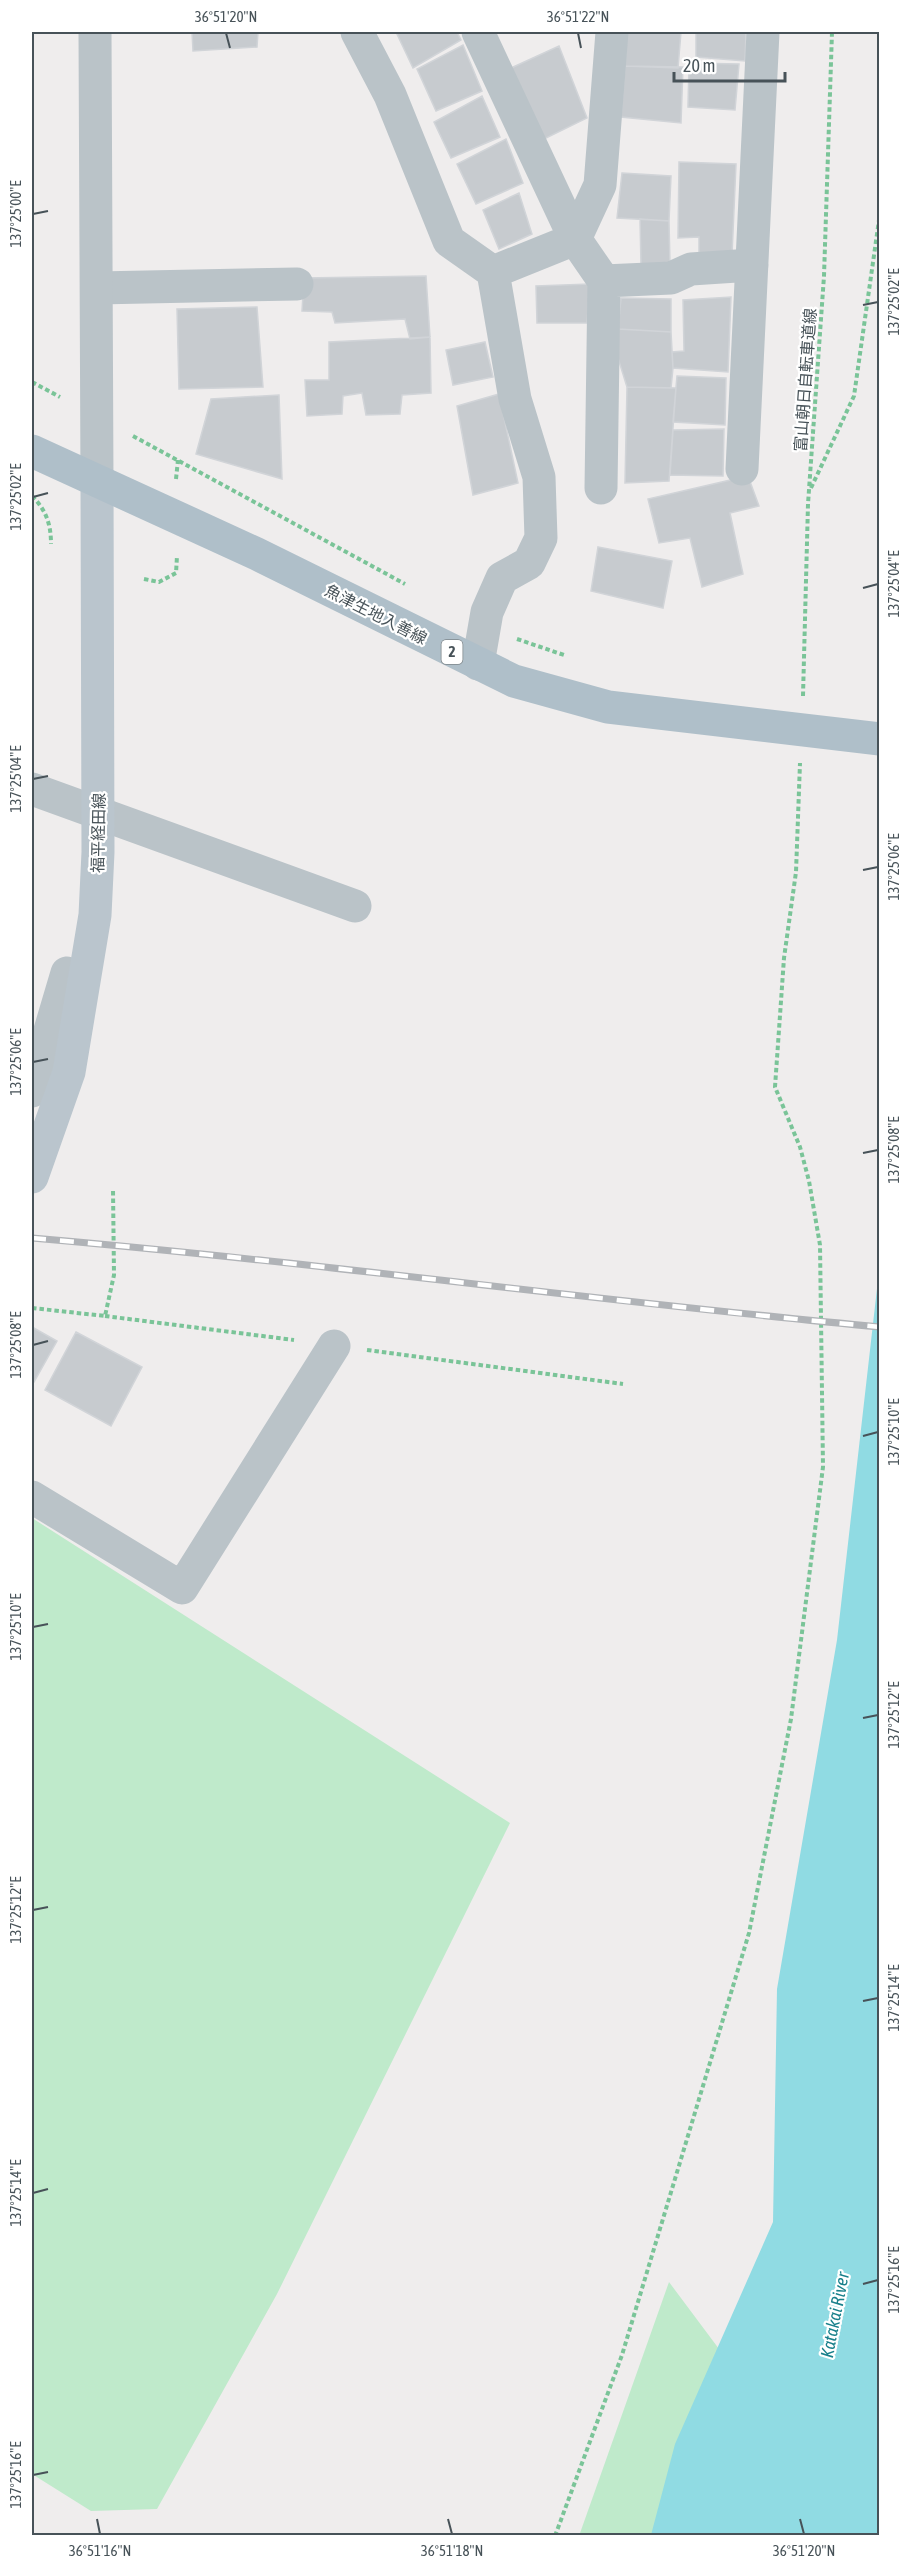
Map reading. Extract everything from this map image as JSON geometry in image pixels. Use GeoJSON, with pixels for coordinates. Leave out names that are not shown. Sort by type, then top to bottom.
{"type":"FeatureCollection","features":[{"type":"Feature","properties":{"kind":"main road","name":"魚津生地入善線"},"geometry":{"type":"LineString","coordinates":[[32,451],[257,554],[514,681],[608,707],[879,739]]}},
{"type":"Feature","properties":{"kind":"main road","name":"福平経田線"},"geometry":{"type":"LineString","coordinates":[[32,1177],[69,1072],[95,915],[98,813],[97,481]]}},
{"type":"Feature","properties":{"kind":"street"},"geometry":{"type":"LineString","coordinates":[[95,32],[97,481]]}},
{"type":"Feature","properties":{"kind":"street"},"geometry":{"type":"LineString","coordinates":[[357,32],[390,95],[449,242],[492,272],[515,399],[539,477],[541,538],[529,563],[502,578],[487,612],[478,664]]}},
{"type":"Feature","properties":{"kind":"street"},"geometry":{"type":"LineString","coordinates":[[478,32],[575,239],[604,281],[601,488]]}},
{"type":"Feature","properties":{"kind":"street"},"geometry":{"type":"LineString","coordinates":[[492,272],[575,239],[600,185],[612,32]]}},
{"type":"Feature","properties":{"kind":"street"},"geometry":{"type":"LineString","coordinates":[[742,469],[763,32]]}},
{"type":"Feature","properties":{"kind":"street"},"geometry":{"type":"LineString","coordinates":[[604,281],[671,278],[690,269],[752,265]]}},
{"type":"Feature","properties":{"kind":"street"},"geometry":{"type":"LineString","coordinates":[[97,288],[297,284]]}},
{"type":"Feature","properties":{"kind":"street"},"geometry":{"type":"LineString","coordinates":[[32,789],[355,906]]}},
{"type":"Feature","properties":{"kind":"street"},"geometry":{"type":"LineString","coordinates":[[32,1091],[67,973]]}},
{"type":"Feature","properties":{"kind":"street"},"geometry":{"type":"LineString","coordinates":[[32,1497],[182,1588],[334,1346]]}},
{"type":"Feature","properties":{"kind":"path","name":"富山朝日自転車道線"},"geometry":{"type":"LineString","coordinates":[[555,2535],[622,2355],[749,1933],[791,1719],[824,1467],[820,1245],[809,1181],[800,1147],[775,1087],[784,958],[796,872],[809,492],[825,276],[832,32]]}},
{"type":"Feature","properties":{"kind":"path"},"geometry":{"type":"LineString","coordinates":[[809,492],[854,396],[879,213]]}},
{"type":"Feature","properties":{"kind":"path"},"geometry":{"type":"LineString","coordinates":[[176,480],[178,460]]}},
{"type":"Feature","properties":{"kind":"path"},"geometry":{"type":"LineString","coordinates":[[32,496],[43,506],[51,529],[51,544]]}},
{"type":"Feature","properties":{"kind":"path"},"geometry":{"type":"LineString","coordinates":[[144,579],[159,582],[176,573],[177,556]]}},
{"type":"Feature","properties":{"kind":"path"},"geometry":{"type":"LineString","coordinates":[[32,1308],[105,1316],[114,1275],[113,1189]]}},
{"type":"Feature","properties":{"kind":"green space"},"geometry":{"type":"Polygon","coordinates":[[[32,1518],[510,1823],[277,2294],[157,2509],[91,2511],[32,2474],[32,1518]]]}},
{"type":"Feature","properties":{"kind":"green space"},"geometry":{"type":"Polygon","coordinates":[[[669,2282],[784,2436],[787,2535],[579,2536],[669,2282]]]}},
{"type":"Feature","properties":{"kind":"water","name":"Katakai River"},"geometry":{"type":"Polygon","coordinates":[[[879,1271],[879,2535],[651,2535],[675,2444],[773,2222],[777,1989],[837,1640],[879,1271]]]}},
{"type":"Feature","properties":{"kind":"building"},"geometry":{"type":"Polygon","coordinates":[[[192,32],[258,32],[257,47],[193,51],[192,32]]]}},
{"type":"Feature","properties":{"kind":"building"},"geometry":{"type":"Polygon","coordinates":[[[396,32],[457,32],[461,40],[413,68],[396,32]]]}},
{"type":"Feature","properties":{"kind":"building"},"geometry":{"type":"Polygon","coordinates":[[[627,32],[681,32],[678,68],[625,66],[627,32]]]}},
{"type":"Feature","properties":{"kind":"building"},"geometry":{"type":"Polygon","coordinates":[[[696,32],[746,32],[745,61],[696,57],[696,32]]]}},
{"type":"Feature","properties":{"kind":"building"},"geometry":{"type":"Polygon","coordinates":[[[463,45],[482,91],[436,111],[417,69],[463,45]]]}},
{"type":"Feature","properties":{"kind":"building"},"geometry":{"type":"Polygon","coordinates":[[[559,46],[587,118],[540,141],[509,69],[559,46]]]}},
{"type":"Feature","properties":{"kind":"building"},"geometry":{"type":"Polygon","coordinates":[[[689,63],[739,64],[735,110],[688,107],[689,63]]]}},
{"type":"Feature","properties":{"kind":"building"},"geometry":{"type":"Polygon","coordinates":[[[625,66],[683,67],[681,123],[621,117],[625,66]]]}},
{"type":"Feature","properties":{"kind":"building"},"geometry":{"type":"Polygon","coordinates":[[[482,96],[500,137],[451,158],[434,122],[482,96]]]}},
{"type":"Feature","properties":{"kind":"building"},"geometry":{"type":"Polygon","coordinates":[[[506,139],[523,183],[476,204],[457,164],[506,139]]]}},
{"type":"Feature","properties":{"kind":"building"},"geometry":{"type":"Polygon","coordinates":[[[679,162],[736,164],[732,255],[699,254],[699,237],[678,238],[679,162]]]}},
{"type":"Feature","properties":{"kind":"building"},"geometry":{"type":"Polygon","coordinates":[[[622,173],[671,176],[669,221],[617,218],[622,173]]]}},
{"type":"Feature","properties":{"kind":"building"},"geometry":{"type":"Polygon","coordinates":[[[519,193],[532,234],[499,249],[483,210],[519,193]]]}},
{"type":"Feature","properties":{"kind":"building"},"geometry":{"type":"Polygon","coordinates":[[[640,219],[669,221],[670,265],[641,265],[640,219]]]}},
{"type":"Feature","properties":{"kind":"building"},"geometry":{"type":"Polygon","coordinates":[[[426,276],[430,337],[410,339],[405,319],[335,323],[332,312],[302,311],[304,278],[426,276]]]}},
{"type":"Feature","properties":{"kind":"building"},"geometry":{"type":"Polygon","coordinates":[[[590,284],[587,323],[537,323],[536,286],[590,284]]]}},
{"type":"Feature","properties":{"kind":"building"},"geometry":{"type":"Polygon","coordinates":[[[731,297],[728,372],[673,368],[672,352],[684,351],[683,300],[731,297]]]}},
{"type":"Feature","properties":{"kind":"building"},"geometry":{"type":"Polygon","coordinates":[[[621,298],[671,299],[671,332],[618,329],[621,298]]]}},
{"type":"Feature","properties":{"kind":"building"},"geometry":{"type":"Polygon","coordinates":[[[257,307],[263,387],[179,389],[177,309],[257,307]]]}},
{"type":"Feature","properties":{"kind":"building"},"geometry":{"type":"Polygon","coordinates":[[[618,329],[671,332],[673,368],[671,388],[627,387],[617,355],[618,329]]]}},
{"type":"Feature","properties":{"kind":"building"},"geometry":{"type":"Polygon","coordinates":[[[430,337],[431,393],[402,395],[400,414],[366,415],[362,393],[343,396],[342,414],[307,416],[305,380],[329,380],[329,342],[430,337]]]}},
{"type":"Feature","properties":{"kind":"building"},"geometry":{"type":"Polygon","coordinates":[[[485,342],[493,377],[453,385],[446,350],[485,342]]]}},
{"type":"Feature","properties":{"kind":"building"},"geometry":{"type":"Polygon","coordinates":[[[677,376],[726,378],[725,425],[673,422],[677,376]]]}},
{"type":"Feature","properties":{"kind":"building"},"geometry":{"type":"Polygon","coordinates":[[[627,387],[676,388],[669,481],[625,483],[627,387]]]}},
{"type":"Feature","properties":{"kind":"building"},"geometry":{"type":"Polygon","coordinates":[[[499,394],[518,483],[473,495],[457,406],[499,394]]]}},
{"type":"Feature","properties":{"kind":"building"},"geometry":{"type":"Polygon","coordinates":[[[279,395],[282,479],[196,454],[211,399],[279,395]]]}},
{"type":"Feature","properties":{"kind":"building"},"geometry":{"type":"Polygon","coordinates":[[[724,429],[723,476],[670,475],[673,430],[724,429]]]}},
{"type":"Feature","properties":{"kind":"building"},"geometry":{"type":"Polygon","coordinates":[[[748,476],[759,506],[730,513],[743,574],[702,587],[690,538],[659,543],[648,499],[748,476]]]}},
{"type":"Feature","properties":{"kind":"building"},"geometry":{"type":"Polygon","coordinates":[[[598,547],[672,561],[663,608],[591,591],[598,547]]]}},
{"type":"Feature","properties":{"kind":"building"},"geometry":{"type":"Polygon","coordinates":[[[32,1327],[57,1341],[34,1382],[32,1381],[32,1327]]]}},
{"type":"Feature","properties":{"kind":"building"},"geometry":{"type":"Polygon","coordinates":[[[76,1332],[142,1367],[111,1426],[45,1390],[76,1332]]]}},
{"type":"Feature","properties":{"kind":"railway"},"geometry":{"type":"LineString","coordinates":[[32,1238],[244,1258],[667,1306],[880,1327]]}}]}
